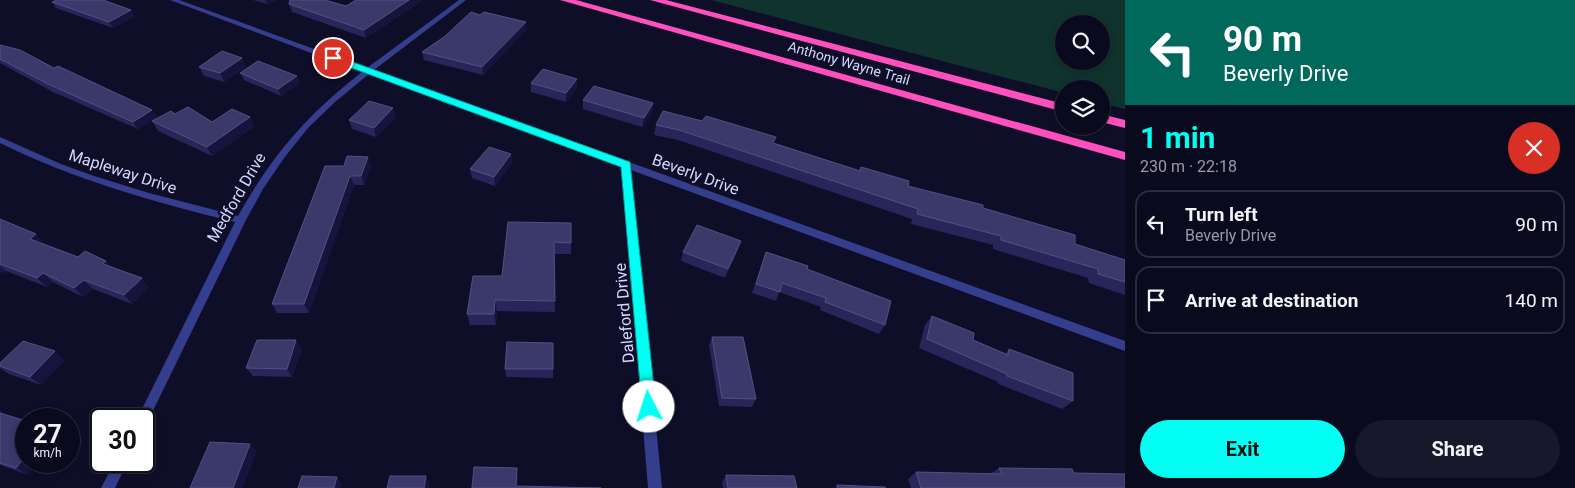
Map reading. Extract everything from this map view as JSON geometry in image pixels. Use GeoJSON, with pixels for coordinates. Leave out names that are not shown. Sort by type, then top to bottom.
{"type":"FeatureCollection","features":[{"type":"Feature","properties":{"kind":"highway","name":"Anthony Wayne Trail"},"geometry":{"type":"LineString","coordinates":[[565,0],[1125,156]]}},
{"type":"Feature","properties":{"kind":"highway","name":"Anthony Wayne Trail"},"geometry":{"type":"LineString","coordinates":[[655,0],[1055,106]]}},
{"type":"Feature","properties":{"kind":"highway"},"geometry":{"type":"LineString","coordinates":[[1110,120],[1125,124]]}},
{"type":"Feature","properties":{"kind":"street","name":"Beverly Drive"},"geometry":{"type":"LineString","coordinates":[[173,0],[1125,346]]}},
{"type":"Feature","properties":{"kind":"street","name":"Medford Drive"},"geometry":{"type":"LineString","coordinates":[[147,408],[240,220],[270,172],[298,135],[332,100],[463,0]]}},
{"type":"Feature","properties":{"kind":"street","name":"Mapleway Drive"},"geometry":{"type":"LineString","coordinates":[[0,140],[34,157],[144,194],[240,220]]}},
{"type":"Feature","properties":{"kind":"street","name":"Daleford Drive"},"geometry":{"type":"LineString","coordinates":[[626,165],[656,488]]}},
{"type":"Feature","properties":{"kind":"street"},"geometry":{"type":"LineString","coordinates":[[108,488],[116,473]]}},
{"type":"Feature","properties":{"kind":"green space"},"geometry":{"type":"Polygon","coordinates":[[[711,0],[1125,0],[1125,109],[1110,105],[1110,80],[1055,80],[1055,91],[711,0]]]}},
{"type":"Feature","properties":{"kind":"building"},"geometry":{"type":"Polygon","coordinates":[[[57,0],[103,0],[131,10],[109,22],[52,2],[57,0]]]}},
{"type":"Feature","properties":{"kind":"building"},"geometry":{"type":"Polygon","coordinates":[[[290,0],[325,0],[346,6],[356,0],[409,0],[364,30],[289,4],[290,0]]]}},
{"type":"Feature","properties":{"kind":"building"},"geometry":{"type":"Polygon","coordinates":[[[471,12],[480,15],[484,12],[526,22],[482,67],[422,52],[444,37],[471,12]]]}},
{"type":"Feature","properties":{"kind":"building"},"geometry":{"type":"Polygon","coordinates":[[[0,45],[20,50],[54,68],[58,66],[152,110],[133,122],[48,84],[0,59],[0,45]]]}},
{"type":"Feature","properties":{"kind":"building"},"geometry":{"type":"Polygon","coordinates":[[[222,51],[242,58],[220,73],[199,67],[222,51]]]}},
{"type":"Feature","properties":{"kind":"building"},"geometry":{"type":"Polygon","coordinates":[[[258,61],[297,76],[278,89],[240,73],[258,61]]]}},
{"type":"Feature","properties":{"kind":"building"},"geometry":{"type":"Polygon","coordinates":[[[543,69],[577,79],[566,93],[531,83],[543,69]]]}},
{"type":"Feature","properties":{"kind":"building"},"geometry":{"type":"Polygon","coordinates":[[[594,86],[653,103],[644,118],[583,100],[594,86]]]}},
{"type":"Feature","properties":{"kind":"building"},"geometry":{"type":"Polygon","coordinates":[[[369,101],[393,108],[374,128],[349,120],[369,101]]]}},
{"type":"Feature","properties":{"kind":"building"},"geometry":{"type":"Polygon","coordinates":[[[188,107],[212,122],[232,109],[250,117],[207,147],[152,121],[171,111],[175,114],[188,107]]]}},
{"type":"Feature","properties":{"kind":"building"},"geometry":{"type":"Polygon","coordinates":[[[663,111],[702,121],[706,116],[776,137],[773,143],[860,171],[861,167],[909,181],[908,186],[983,205],[983,208],[1075,235],[1075,244],[1125,260],[1125,282],[1098,274],[1098,269],[1001,240],[1001,236],[917,214],[918,209],[679,130],[656,125],[663,111]]]}},
{"type":"Feature","properties":{"kind":"building"},"geometry":{"type":"Polygon","coordinates":[[[489,147],[511,154],[494,177],[470,169],[489,147]]]}},
{"type":"Feature","properties":{"kind":"building"},"geometry":{"type":"Polygon","coordinates":[[[347,156],[368,157],[361,176],[350,176],[304,304],[272,304],[325,166],[344,166],[347,156]]]}},
{"type":"Feature","properties":{"kind":"building"},"geometry":{"type":"Polygon","coordinates":[[[0,219],[36,234],[30,239],[78,257],[85,251],[106,261],[103,264],[142,278],[124,295],[84,280],[74,288],[43,273],[37,278],[0,264],[0,219]]]}},
{"type":"Feature","properties":{"kind":"building"},"geometry":{"type":"Polygon","coordinates":[[[508,222],[571,223],[571,243],[554,242],[555,301],[495,300],[494,314],[467,314],[473,276],[502,276],[508,222]]]}},
{"type":"Feature","properties":{"kind":"building"},"geometry":{"type":"Polygon","coordinates":[[[697,225],[741,241],[728,269],[683,252],[697,225]]]}},
{"type":"Feature","properties":{"kind":"building"},"geometry":{"type":"Polygon","coordinates":[[[766,252],[808,266],[807,269],[891,301],[885,325],[825,302],[826,298],[782,283],[780,292],[756,284],[766,252]]]}},
{"type":"Feature","properties":{"kind":"building"},"geometry":{"type":"Polygon","coordinates":[[[932,316],[974,333],[973,340],[1008,355],[1009,349],[1073,373],[1073,401],[1007,376],[1007,374],[927,339],[932,316]]]}},
{"type":"Feature","properties":{"kind":"building"},"geometry":{"type":"Polygon","coordinates":[[[712,337],[743,337],[756,399],[722,398],[712,337]]]}},
{"type":"Feature","properties":{"kind":"building"},"geometry":{"type":"Polygon","coordinates":[[[257,340],[296,340],[287,369],[246,368],[257,340]]]}},
{"type":"Feature","properties":{"kind":"building"},"geometry":{"type":"Polygon","coordinates":[[[23,341],[55,351],[30,377],[0,366],[0,363],[23,341]]]}},
{"type":"Feature","properties":{"kind":"building"},"geometry":{"type":"Polygon","coordinates":[[[507,342],[553,343],[553,369],[505,369],[507,342]]]}},
{"type":"Feature","properties":{"kind":"building"},"geometry":{"type":"Polygon","coordinates":[[[0,413],[15,418],[15,468],[0,463],[0,413]]]}},
{"type":"Feature","properties":{"kind":"building"},"geometry":{"type":"Polygon","coordinates":[[[210,442],[250,444],[233,488],[190,488],[210,442]]]}},
{"type":"Feature","properties":{"kind":"building"},"geometry":{"type":"Polygon","coordinates":[[[474,467],[517,468],[516,486],[601,488],[472,488],[474,467]]]}},
{"type":"Feature","properties":{"kind":"building"},"geometry":{"type":"Polygon","coordinates":[[[999,468],[1072,469],[1074,473],[1125,474],[1125,488],[921,488],[916,472],[1002,474],[999,468]]]}},
{"type":"Feature","properties":{"kind":"building"},"geometry":{"type":"Polygon","coordinates":[[[726,475],[794,476],[797,488],[728,488],[726,475]]]}},
{"type":"Feature","properties":{"kind":"building"},"geometry":{"type":"Polygon","coordinates":[[[302,476],[337,477],[334,488],[298,488],[302,476]]]}},
{"type":"Feature","properties":{"kind":"building"},"geometry":{"type":"Polygon","coordinates":[[[390,476],[426,476],[424,488],[387,488],[390,476]]]}},
{"type":"Feature","properties":{"kind":"building"},"geometry":{"type":"Polygon","coordinates":[[[837,485],[885,487],[886,488],[837,488],[837,485]]]}},
{"type":"Feature","properties":{"kind":"route"},"geometry":{"type":"LineString","coordinates":[[333,58],[626,165],[649,407]]}}]}
